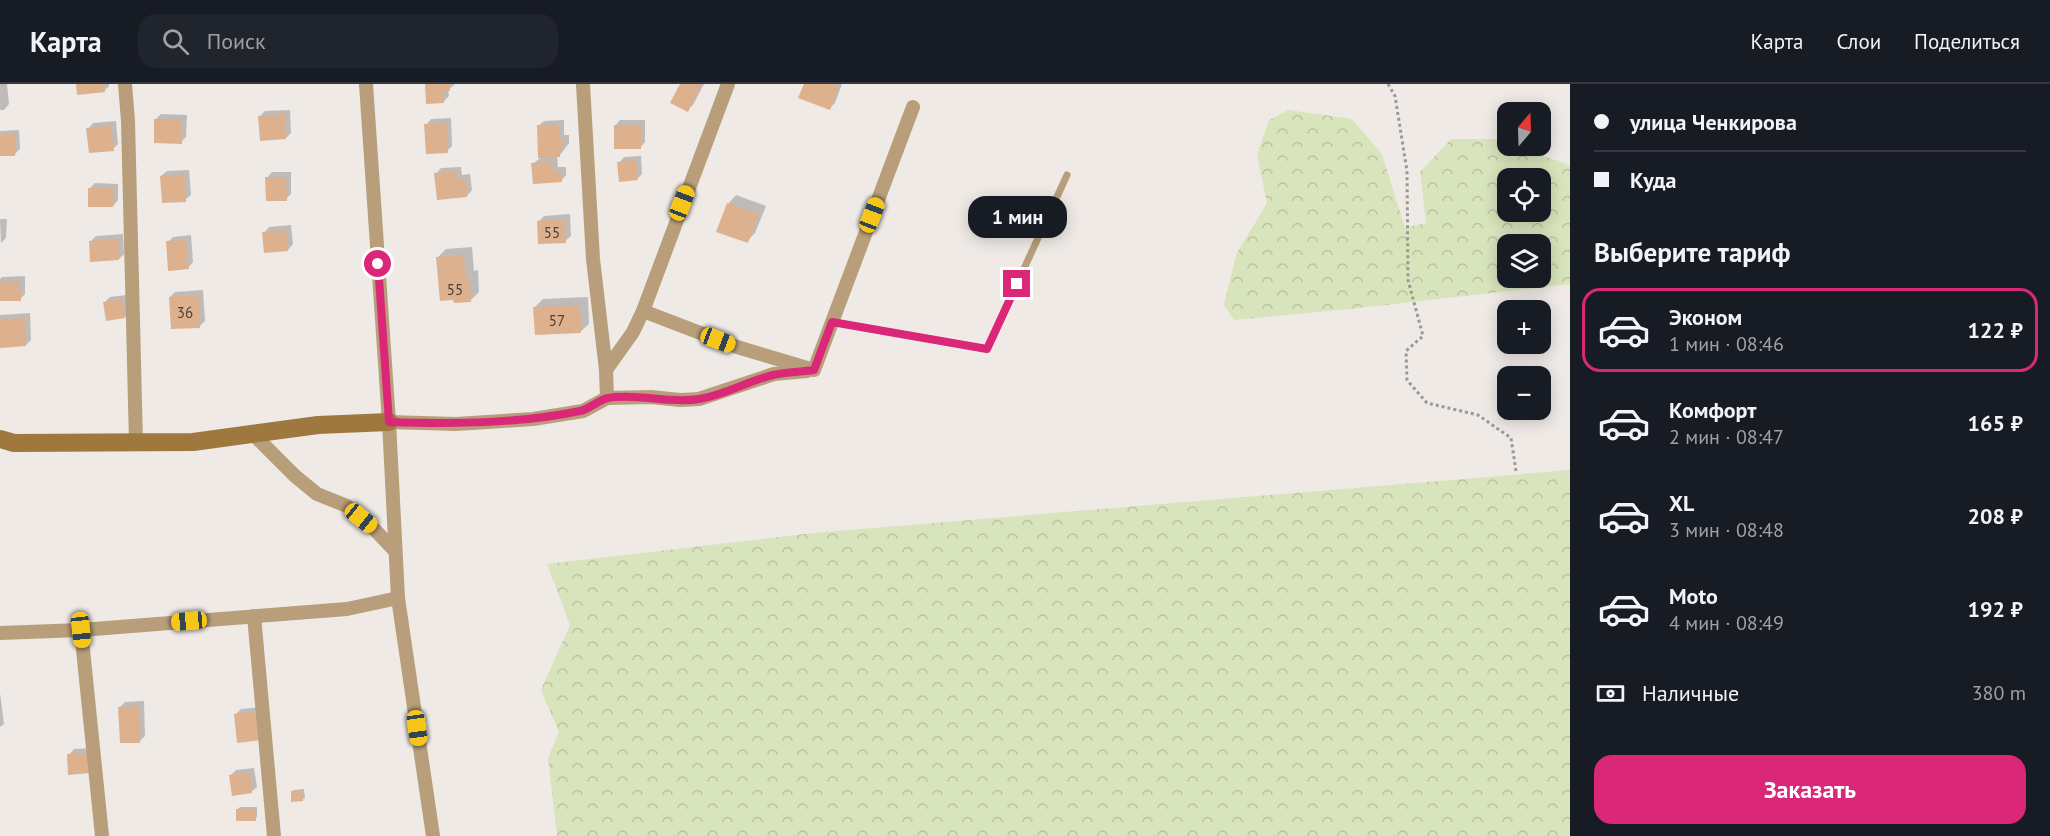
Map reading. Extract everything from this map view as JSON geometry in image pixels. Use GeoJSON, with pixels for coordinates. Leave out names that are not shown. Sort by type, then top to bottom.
{"type":"FeatureCollection","features":[{"type":"Feature","properties":{"kind":"street"},"geometry":{"type":"LineString","coordinates":[[125,84],[130,180],[136,442]]}},
{"type":"Feature","properties":{"kind":"street"},"geometry":{"type":"LineString","coordinates":[[366,84],[389,422],[398,598],[433,836]]}},
{"type":"Feature","properties":{"kind":"street"},"geometry":{"type":"LineString","coordinates":[[583,84],[593,259],[606,370],[607,398]]}},
{"type":"Feature","properties":{"kind":"street"},"geometry":{"type":"LineString","coordinates":[[606,370],[633,332],[643,311],[728,84]]}},
{"type":"Feature","properties":{"kind":"street"},"geometry":{"type":"LineString","coordinates":[[814,370],[913,107]]}},
{"type":"Feature","properties":{"kind":"street"},"geometry":{"type":"LineString","coordinates":[[643,311],[737,347],[814,370]]}},
{"type":"Feature","properties":{"kind":"street"},"geometry":{"type":"LineString","coordinates":[[0,440],[14,443],[193,442],[318,424],[389,422],[456,424],[533,419],[583,411],[607,398],[699,399],[774,374],[814,370]]}},
{"type":"Feature","properties":{"kind":"street"},"geometry":{"type":"LineString","coordinates":[[253,434],[295,476],[317,494],[347,506],[395,551]]}},
{"type":"Feature","properties":{"kind":"street"},"geometry":{"type":"LineString","coordinates":[[0,633],[81,630],[347,609],[398,598]]}},
{"type":"Feature","properties":{"kind":"street"},"geometry":{"type":"LineString","coordinates":[[254,616],[274,836]]}},
{"type":"Feature","properties":{"kind":"street"},"geometry":{"type":"LineString","coordinates":[[81,630],[102,836]]}},
{"type":"Feature","properties":{"kind":"lane"},"geometry":{"type":"LineString","coordinates":[[832,322],[987,349],[1067,175]]}},
{"type":"Feature","properties":{"kind":"path"},"geometry":{"type":"LineString","coordinates":[[1388,84],[1395,96],[1407,171],[1408,280],[1423,336],[1406,351],[1407,380],[1427,403],[1478,415],[1511,438],[1516,471]]}},
{"type":"Feature","properties":{"kind":"green space"},"geometry":{"type":"Polygon","coordinates":[[[1288,110],[1352,119],[1382,154],[1405,228],[1426,223],[1420,172],[1451,139],[1496,139],[1497,156],[1543,156],[1564,163],[1570,167],[1570,284],[1551,286],[1551,234],[1497,234],[1497,288],[1535,288],[1234,320],[1224,305],[1236,255],[1267,203],[1257,155],[1269,120],[1288,110]]]}},
{"type":"Feature","properties":{"kind":"green space"},"geometry":{"type":"Polygon","coordinates":[[[1570,470],[1570,836],[557,836],[548,758],[559,732],[541,690],[570,625],[547,564],[813,533],[1570,470]]]}},
{"type":"Feature","properties":{"kind":"building"},"geometry":{"type":"Polygon","coordinates":[[[76,84],[104,84],[105,92],[77,95],[76,84]]]}},
{"type":"Feature","properties":{"kind":"building"},"geometry":{"type":"Polygon","coordinates":[[[425,84],[449,84],[450,91],[443,92],[444,103],[426,104],[425,84]]]}},
{"type":"Feature","properties":{"kind":"building"},"geometry":{"type":"Polygon","coordinates":[[[680,84],[702,84],[688,112],[670,103],[680,84]]]}},
{"type":"Feature","properties":{"kind":"building"},"geometry":{"type":"Polygon","coordinates":[[[804,84],[831,84],[839,87],[830,110],[798,98],[804,84]]]}},
{"type":"Feature","properties":{"kind":"building"},"geometry":{"type":"Polygon","coordinates":[[[285,114],[286,139],[260,141],[258,116],[285,114]]]}},
{"type":"Feature","properties":{"kind":"building"},"geometry":{"type":"Polygon","coordinates":[[[154,119],[182,119],[182,144],[154,143],[154,119]]]}},
{"type":"Feature","properties":{"kind":"building"},"geometry":{"type":"Polygon","coordinates":[[[446,123],[448,153],[426,154],[424,124],[446,123]]]}},
{"type":"Feature","properties":{"kind":"building"},"geometry":{"type":"Polygon","coordinates":[[[537,125],[559,125],[560,140],[564,140],[564,150],[560,150],[560,157],[538,158],[537,125]]]}},
{"type":"Feature","properties":{"kind":"building"},"geometry":{"type":"Polygon","coordinates":[[[614,125],[641,125],[641,149],[614,149],[614,125]]]}},
{"type":"Feature","properties":{"kind":"building"},"geometry":{"type":"Polygon","coordinates":[[[111,126],[114,151],[89,153],[86,128],[111,126]]]}},
{"type":"Feature","properties":{"kind":"building"},"geometry":{"type":"Polygon","coordinates":[[[15,134],[15,156],[0,156],[0,135],[15,134]]]}},
{"type":"Feature","properties":{"kind":"building"},"geometry":{"type":"Polygon","coordinates":[[[636,160],[638,180],[619,182],[617,162],[636,160]]]}},
{"type":"Feature","properties":{"kind":"building"},"geometry":{"type":"Polygon","coordinates":[[[552,162],[553,172],[561,171],[562,182],[533,184],[531,163],[552,162]]]}},
{"type":"Feature","properties":{"kind":"building"},"geometry":{"type":"Polygon","coordinates":[[[456,171],[457,180],[466,179],[467,197],[437,200],[434,173],[456,171]]]}},
{"type":"Feature","properties":{"kind":"building"},"geometry":{"type":"Polygon","coordinates":[[[184,174],[186,202],[162,203],[160,176],[184,174]]]}},
{"type":"Feature","properties":{"kind":"building"},"geometry":{"type":"Polygon","coordinates":[[[265,177],[286,177],[287,201],[266,201],[265,177]]]}},
{"type":"Feature","properties":{"kind":"building"},"geometry":{"type":"Polygon","coordinates":[[[88,188],[114,188],[113,207],[88,207],[88,188]]]}},
{"type":"Feature","properties":{"kind":"building"},"geometry":{"type":"Polygon","coordinates":[[[727,203],[758,214],[748,243],[716,232],[727,203]]]}},
{"type":"Feature","properties":{"kind":"building"},"geometry":{"type":"Polygon","coordinates":[[[565,219],[566,243],[538,244],[537,221],[565,219]]]}},
{"type":"Feature","properties":{"kind":"building"},"geometry":{"type":"Polygon","coordinates":[[[286,230],[288,251],[264,253],[262,232],[286,230]]]}},
{"type":"Feature","properties":{"kind":"building"},"geometry":{"type":"Polygon","coordinates":[[[118,239],[119,260],[90,262],[89,241],[118,239]]]}},
{"type":"Feature","properties":{"kind":"building"},"geometry":{"type":"Polygon","coordinates":[[[186,240],[189,269],[168,271],[166,241],[186,240]]]}},
{"type":"Feature","properties":{"kind":"building"},"geometry":{"type":"Polygon","coordinates":[[[464,255],[466,278],[470,278],[471,302],[440,301],[436,257],[464,255]]]}},
{"type":"Feature","properties":{"kind":"building"},"geometry":{"type":"Polygon","coordinates":[[[20,281],[21,301],[0,301],[0,282],[20,281]]]}},
{"type":"Feature","properties":{"kind":"building"},"geometry":{"type":"Polygon","coordinates":[[[199,295],[200,328],[171,329],[169,297],[199,295]]]}},
{"type":"Feature","properties":{"kind":"building"},"geometry":{"type":"Polygon","coordinates":[[[122,299],[125,318],[106,321],[103,302],[122,299]]]}},
{"type":"Feature","properties":{"kind":"building"},"geometry":{"type":"Polygon","coordinates":[[[580,305],[581,333],[535,335],[533,307],[580,305]]]}},
{"type":"Feature","properties":{"kind":"building"},"geometry":{"type":"Polygon","coordinates":[[[25,318],[26,346],[0,348],[0,319],[25,318]]]}},
{"type":"Feature","properties":{"kind":"building"},"geometry":{"type":"Polygon","coordinates":[[[139,706],[140,743],[120,743],[118,707],[139,706]]]}},
{"type":"Feature","properties":{"kind":"building"},"geometry":{"type":"Polygon","coordinates":[[[257,711],[261,740],[237,743],[234,714],[257,711]]]}},
{"type":"Feature","properties":{"kind":"building"},"geometry":{"type":"Polygon","coordinates":[[[87,753],[89,773],[68,775],[67,754],[87,753]]]}},
{"type":"Feature","properties":{"kind":"building"},"geometry":{"type":"Polygon","coordinates":[[[250,772],[252,793],[232,796],[229,775],[250,772]]]}},
{"type":"Feature","properties":{"kind":"building"},"geometry":{"type":"Polygon","coordinates":[[[302,790],[303,801],[291,802],[291,791],[302,790]]]}},
{"type":"Feature","properties":{"kind":"building"},"geometry":{"type":"Polygon","coordinates":[[[256,808],[256,821],[236,821],[236,809],[256,808]]]}},
{"type":"Feature","properties":{"kind":"route"},"geometry":{"type":"LineString","coordinates":[[378,264],[389,422],[411,423],[456,424],[533,419],[583,411],[607,398],[699,399],[774,374],[814,370],[832,322],[987,349],[1017,284]]}}]}
